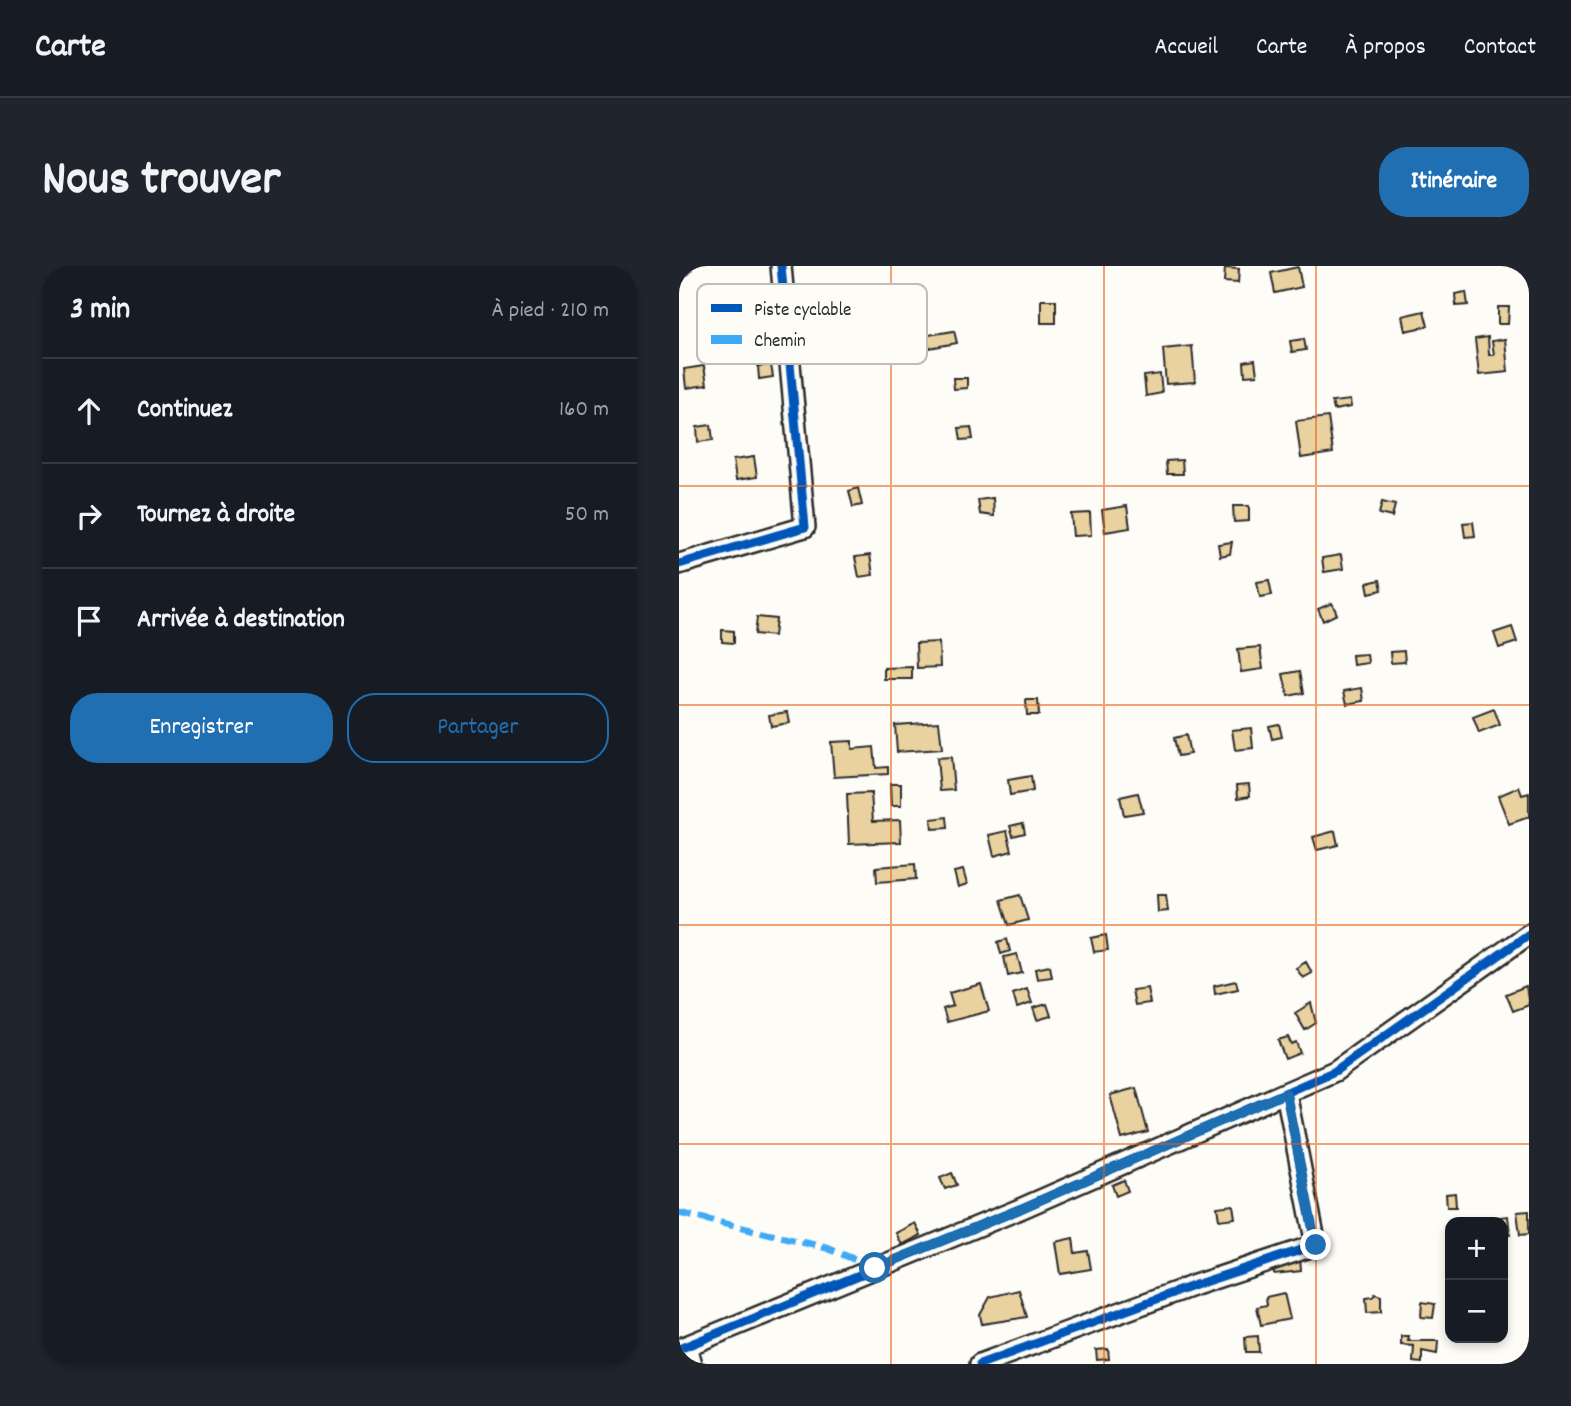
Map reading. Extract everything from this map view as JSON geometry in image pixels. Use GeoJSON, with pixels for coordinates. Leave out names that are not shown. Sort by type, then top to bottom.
{"type":"FeatureCollection","features":[{"type":"Feature","properties":{"kind":"street"},"geometry":{"type":"LineString","coordinates":[[781,266],[783,284]]}},
{"type":"Feature","properties":{"kind":"street"},"geometry":{"type":"LineString","coordinates":[[679,564],[805,527],[790,364]]}},
{"type":"Feature","properties":{"kind":"street"},"geometry":{"type":"LineString","coordinates":[[685,1353],[1335,1072],[1529,933]]}},
{"type":"Feature","properties":{"kind":"street"},"geometry":{"type":"LineString","coordinates":[[980,1364],[1195,1285],[1316,1245],[1286,1093]]}},
{"type":"Feature","properties":{"kind":"building"},"geometry":{"type":"Polygon","coordinates":[[[1298,267],[1302,287],[1275,293],[1271,273],[1298,267]]]}},
{"type":"Feature","properties":{"kind":"building"},"geometry":{"type":"Polygon","coordinates":[[[1225,268],[1239,269],[1238,283],[1224,282],[1225,268]]]}},
{"type":"Feature","properties":{"kind":"building"},"geometry":{"type":"Polygon","coordinates":[[[1466,292],[1468,305],[1456,306],[1455,294],[1466,292]]]}},
{"type":"Feature","properties":{"kind":"building"},"geometry":{"type":"Polygon","coordinates":[[[1041,300],[1056,300],[1056,323],[1041,323],[1041,300]]]}},
{"type":"Feature","properties":{"kind":"building"},"geometry":{"type":"Polygon","coordinates":[[[1498,307],[1509,307],[1508,324],[1498,324],[1498,307]]]}},
{"type":"Feature","properties":{"kind":"building"},"geometry":{"type":"Polygon","coordinates":[[[1424,311],[1428,326],[1405,331],[1402,316],[1424,311]]]}},
{"type":"Feature","properties":{"kind":"building"},"geometry":{"type":"Polygon","coordinates":[[[954,331],[957,343],[927,348],[927,335],[954,331]]]}},
{"type":"Feature","properties":{"kind":"building"},"geometry":{"type":"Polygon","coordinates":[[[1488,337],[1489,355],[1494,355],[1492,341],[1505,339],[1508,372],[1479,375],[1475,339],[1488,337]]]}},
{"type":"Feature","properties":{"kind":"building"},"geometry":{"type":"Polygon","coordinates":[[[1304,339],[1306,350],[1292,352],[1290,341],[1304,339]]]}},
{"type":"Feature","properties":{"kind":"building"},"geometry":{"type":"Polygon","coordinates":[[[1192,346],[1195,382],[1166,384],[1163,349],[1192,346]]]}},
{"type":"Feature","properties":{"kind":"building"},"geometry":{"type":"Polygon","coordinates":[[[1255,360],[1257,375],[1245,376],[1244,362],[1255,360]]]}},
{"type":"Feature","properties":{"kind":"building"},"geometry":{"type":"Polygon","coordinates":[[[771,365],[773,377],[759,379],[758,366],[771,365]]]}},
{"type":"Feature","properties":{"kind":"building"},"geometry":{"type":"Polygon","coordinates":[[[704,366],[707,385],[686,388],[684,369],[704,366]]]}},
{"type":"Feature","properties":{"kind":"building"},"geometry":{"type":"Polygon","coordinates":[[[1160,374],[1162,393],[1146,396],[1144,376],[1160,374]]]}},
{"type":"Feature","properties":{"kind":"building"},"geometry":{"type":"Polygon","coordinates":[[[953,378],[967,378],[967,388],[954,389],[953,378]]]}},
{"type":"Feature","properties":{"kind":"building"},"geometry":{"type":"Polygon","coordinates":[[[1350,400],[1351,407],[1334,410],[1332,402],[1350,400]]]}},
{"type":"Feature","properties":{"kind":"building"},"geometry":{"type":"Polygon","coordinates":[[[1328,417],[1333,453],[1301,458],[1296,421],[1328,417]]]}},
{"type":"Feature","properties":{"kind":"building"},"geometry":{"type":"Polygon","coordinates":[[[711,425],[713,440],[698,442],[697,427],[711,425]]]}},
{"type":"Feature","properties":{"kind":"building"},"geometry":{"type":"Polygon","coordinates":[[[971,427],[973,439],[961,440],[959,428],[971,427]]]}},
{"type":"Feature","properties":{"kind":"building"},"geometry":{"type":"Polygon","coordinates":[[[754,457],[757,477],[736,480],[733,460],[754,457]]]}},
{"type":"Feature","properties":{"kind":"building"},"geometry":{"type":"Polygon","coordinates":[[[1182,460],[1183,474],[1167,474],[1166,461],[1182,460]]]}},
{"type":"Feature","properties":{"kind":"building"},"geometry":{"type":"Polygon","coordinates":[[[858,488],[862,505],[853,507],[849,491],[858,488]]]}},
{"type":"Feature","properties":{"kind":"building"},"geometry":{"type":"Polygon","coordinates":[[[993,498],[994,516],[980,514],[978,500],[993,498]]]}},
{"type":"Feature","properties":{"kind":"building"},"geometry":{"type":"Polygon","coordinates":[[[1382,502],[1395,505],[1392,517],[1379,514],[1382,502]]]}},
{"type":"Feature","properties":{"kind":"building"},"geometry":{"type":"Polygon","coordinates":[[[1127,506],[1130,528],[1105,532],[1102,510],[1127,506]]]}},
{"type":"Feature","properties":{"kind":"building"},"geometry":{"type":"Polygon","coordinates":[[[1233,506],[1249,506],[1249,521],[1234,522],[1233,506]]]}},
{"type":"Feature","properties":{"kind":"building"},"geometry":{"type":"Polygon","coordinates":[[[1090,513],[1091,535],[1073,536],[1071,514],[1090,513]]]}},
{"type":"Feature","properties":{"kind":"building"},"geometry":{"type":"Polygon","coordinates":[[[1473,522],[1475,536],[1465,537],[1463,523],[1473,522]]]}},
{"type":"Feature","properties":{"kind":"building"},"geometry":{"type":"Polygon","coordinates":[[[1232,542],[1230,554],[1220,556],[1218,544],[1232,542]]]}},
{"type":"Feature","properties":{"kind":"building"},"geometry":{"type":"Polygon","coordinates":[[[870,555],[873,575],[859,577],[855,557],[870,555]]]}},
{"type":"Feature","properties":{"kind":"building"},"geometry":{"type":"Polygon","coordinates":[[[1341,555],[1343,569],[1324,572],[1322,558],[1341,555]]]}},
{"type":"Feature","properties":{"kind":"building"},"geometry":{"type":"Polygon","coordinates":[[[1269,580],[1272,595],[1260,597],[1257,582],[1269,580]]]}},
{"type":"Feature","properties":{"kind":"building"},"geometry":{"type":"Polygon","coordinates":[[[1380,580],[1382,590],[1369,593],[1367,583],[1380,580]]]}},
{"type":"Feature","properties":{"kind":"building"},"geometry":{"type":"Polygon","coordinates":[[[1332,603],[1337,614],[1323,621],[1318,609],[1332,603]]]}},
{"type":"Feature","properties":{"kind":"building"},"geometry":{"type":"Polygon","coordinates":[[[757,617],[776,619],[774,636],[755,634],[757,617]]]}},
{"type":"Feature","properties":{"kind":"building"},"geometry":{"type":"Polygon","coordinates":[[[1512,627],[1517,642],[1499,648],[1494,633],[1512,627]]]}},
{"type":"Feature","properties":{"kind":"building"},"geometry":{"type":"Polygon","coordinates":[[[722,630],[734,631],[734,643],[722,642],[722,630]]]}},
{"type":"Feature","properties":{"kind":"building"},"geometry":{"type":"Polygon","coordinates":[[[939,642],[940,667],[917,668],[916,643],[939,642]]]}},
{"type":"Feature","properties":{"kind":"building"},"geometry":{"type":"Polygon","coordinates":[[[1260,647],[1263,669],[1241,672],[1238,649],[1260,647]]]}},
{"type":"Feature","properties":{"kind":"building"},"geometry":{"type":"Polygon","coordinates":[[[1404,651],[1405,662],[1391,663],[1390,652],[1404,651]]]}},
{"type":"Feature","properties":{"kind":"building"},"geometry":{"type":"Polygon","coordinates":[[[1367,654],[1368,663],[1353,665],[1352,655],[1367,654]]]}},
{"type":"Feature","properties":{"kind":"building"},"geometry":{"type":"Polygon","coordinates":[[[912,667],[912,679],[884,679],[884,668],[912,667]]]}},
{"type":"Feature","properties":{"kind":"building"},"geometry":{"type":"Polygon","coordinates":[[[1300,671],[1304,693],[1288,696],[1283,674],[1300,671]]]}},
{"type":"Feature","properties":{"kind":"building"},"geometry":{"type":"Polygon","coordinates":[[[1362,688],[1364,701],[1347,704],[1344,691],[1362,688]]]}},
{"type":"Feature","properties":{"kind":"building"},"geometry":{"type":"Polygon","coordinates":[[[1026,700],[1038,700],[1039,715],[1027,715],[1026,700]]]}},
{"type":"Feature","properties":{"kind":"building"},"geometry":{"type":"Polygon","coordinates":[[[1494,709],[1500,725],[1479,733],[1473,717],[1494,709]]]}},
{"type":"Feature","properties":{"kind":"building"},"geometry":{"type":"Polygon","coordinates":[[[787,712],[789,723],[771,726],[769,715],[787,712]]]}},
{"type":"Feature","properties":{"kind":"building"},"geometry":{"type":"Polygon","coordinates":[[[939,722],[942,749],[897,752],[895,725],[939,722]]]}},
{"type":"Feature","properties":{"kind":"building"},"geometry":{"type":"Polygon","coordinates":[[[1279,724],[1282,737],[1272,739],[1269,726],[1279,724]]]}},
{"type":"Feature","properties":{"kind":"building"},"geometry":{"type":"Polygon","coordinates":[[[1251,728],[1253,748],[1235,750],[1232,730],[1251,728]]]}},
{"type":"Feature","properties":{"kind":"building"},"geometry":{"type":"Polygon","coordinates":[[[1186,735],[1190,754],[1178,756],[1174,738],[1186,735]]]}},
{"type":"Feature","properties":{"kind":"building"},"geometry":{"type":"Polygon","coordinates":[[[852,741],[852,749],[874,747],[876,768],[888,767],[888,774],[834,777],[831,742],[852,741]]]}},
{"type":"Feature","properties":{"kind":"building"},"geometry":{"type":"Polygon","coordinates":[[[951,757],[954,790],[940,791],[937,758],[951,757]]]}},
{"type":"Feature","properties":{"kind":"building"},"geometry":{"type":"Polygon","coordinates":[[[1031,776],[1033,791],[1010,795],[1008,780],[1031,776]]]}},
{"type":"Feature","properties":{"kind":"building"},"geometry":{"type":"Polygon","coordinates":[[[890,784],[901,784],[901,806],[891,806],[890,784]]]}},
{"type":"Feature","properties":{"kind":"building"},"geometry":{"type":"Polygon","coordinates":[[[1249,784],[1250,796],[1238,798],[1237,785],[1249,784]]]}},
{"type":"Feature","properties":{"kind":"building"},"geometry":{"type":"Polygon","coordinates":[[[1519,787],[1522,795],[1529,793],[1529,817],[1509,824],[1498,796],[1519,787]]]}},
{"type":"Feature","properties":{"kind":"building"},"geometry":{"type":"Polygon","coordinates":[[[871,793],[873,821],[900,820],[901,842],[849,844],[847,794],[871,793]]]}},
{"type":"Feature","properties":{"kind":"building"},"geometry":{"type":"Polygon","coordinates":[[[1138,793],[1143,812],[1124,815],[1120,797],[1138,793]]]}},
{"type":"Feature","properties":{"kind":"building"},"geometry":{"type":"Polygon","coordinates":[[[947,817],[948,828],[932,829],[931,819],[947,817]]]}},
{"type":"Feature","properties":{"kind":"building"},"geometry":{"type":"Polygon","coordinates":[[[1023,823],[1025,833],[1013,836],[1010,826],[1023,823]]]}},
{"type":"Feature","properties":{"kind":"building"},"geometry":{"type":"Polygon","coordinates":[[[1007,831],[1012,851],[994,856],[989,835],[1007,831]]]}},
{"type":"Feature","properties":{"kind":"building"},"geometry":{"type":"Polygon","coordinates":[[[1335,831],[1338,845],[1317,850],[1313,837],[1335,831]]]}},
{"type":"Feature","properties":{"kind":"building"},"geometry":{"type":"Polygon","coordinates":[[[915,864],[916,879],[877,882],[876,867],[915,864]]]}},
{"type":"Feature","properties":{"kind":"building"},"geometry":{"type":"Polygon","coordinates":[[[963,870],[967,884],[958,887],[954,872],[963,870]]]}},
{"type":"Feature","properties":{"kind":"building"},"geometry":{"type":"Polygon","coordinates":[[[1020,895],[1028,920],[1009,925],[1001,900],[1020,895]]]}},
{"type":"Feature","properties":{"kind":"building"},"geometry":{"type":"Polygon","coordinates":[[[1157,895],[1166,895],[1168,911],[1158,912],[1157,895]]]}},
{"type":"Feature","properties":{"kind":"building"},"geometry":{"type":"Polygon","coordinates":[[[1106,935],[1108,950],[1094,952],[1091,938],[1106,935]]]}},
{"type":"Feature","properties":{"kind":"building"},"geometry":{"type":"Polygon","coordinates":[[[1007,939],[1010,951],[1001,954],[998,942],[1007,939]]]}},
{"type":"Feature","properties":{"kind":"building"},"geometry":{"type":"Polygon","coordinates":[[[1017,954],[1022,973],[1008,976],[1004,957],[1017,954]]]}},
{"type":"Feature","properties":{"kind":"building"},"geometry":{"type":"Polygon","coordinates":[[[1306,962],[1312,973],[1303,978],[1296,968],[1306,962]]]}},
{"type":"Feature","properties":{"kind":"building"},"geometry":{"type":"Polygon","coordinates":[[[1050,966],[1052,977],[1037,979],[1035,969],[1050,966]]]}},
{"type":"Feature","properties":{"kind":"building"},"geometry":{"type":"Polygon","coordinates":[[[1236,981],[1238,989],[1215,994],[1214,986],[1236,981]]]}},
{"type":"Feature","properties":{"kind":"building"},"geometry":{"type":"Polygon","coordinates":[[[981,984],[989,1011],[947,1022],[943,1009],[953,1006],[949,993],[981,984]]]}},
{"type":"Feature","properties":{"kind":"building"},"geometry":{"type":"Polygon","coordinates":[[[1526,986],[1529,1005],[1513,1011],[1506,994],[1526,986]]]}},
{"type":"Feature","properties":{"kind":"building"},"geometry":{"type":"Polygon","coordinates":[[[1147,988],[1150,1003],[1135,1005],[1132,990],[1147,988]]]}},
{"type":"Feature","properties":{"kind":"building"},"geometry":{"type":"Polygon","coordinates":[[[1027,989],[1032,1003],[1017,1008],[1013,994],[1027,989]]]}},
{"type":"Feature","properties":{"kind":"building"},"geometry":{"type":"Polygon","coordinates":[[[1311,1003],[1316,1023],[1305,1030],[1295,1013],[1311,1003]]]}},
{"type":"Feature","properties":{"kind":"building"},"geometry":{"type":"Polygon","coordinates":[[[1047,1004],[1051,1016],[1037,1020],[1033,1008],[1047,1004]]]}},
{"type":"Feature","properties":{"kind":"building"},"geometry":{"type":"Polygon","coordinates":[[[1288,1037],[1291,1044],[1296,1042],[1300,1053],[1285,1059],[1278,1040],[1288,1037]]]}},
{"type":"Feature","properties":{"kind":"building"},"geometry":{"type":"Polygon","coordinates":[[[1136,1088],[1148,1132],[1122,1139],[1110,1095],[1136,1088]]]}},
{"type":"Feature","properties":{"kind":"building"},"geometry":{"type":"Polygon","coordinates":[[[952,1173],[957,1185],[945,1189],[940,1178],[952,1173]]]}},
{"type":"Feature","properties":{"kind":"building"},"geometry":{"type":"Polygon","coordinates":[[[1124,1180],[1128,1191],[1116,1196],[1112,1185],[1124,1180]]]}},
{"type":"Feature","properties":{"kind":"building"},"geometry":{"type":"Polygon","coordinates":[[[1455,1193],[1456,1207],[1447,1207],[1446,1194],[1455,1193]]]}},
{"type":"Feature","properties":{"kind":"building"},"geometry":{"type":"Polygon","coordinates":[[[1233,1205],[1235,1218],[1219,1220],[1217,1207],[1233,1205]]]}},
{"type":"Feature","properties":{"kind":"building"},"geometry":{"type":"Polygon","coordinates":[[[1529,1211],[1529,1234],[1520,1235],[1517,1212],[1529,1211]]]}},
{"type":"Feature","properties":{"kind":"building"},"geometry":{"type":"Polygon","coordinates":[[[915,1223],[921,1235],[902,1245],[896,1233],[915,1223]]]}},
{"type":"Feature","properties":{"kind":"building"},"geometry":{"type":"Polygon","coordinates":[[[1073,1238],[1075,1253],[1088,1251],[1091,1269],[1060,1274],[1055,1242],[1073,1238]]]}},
{"type":"Feature","properties":{"kind":"building"},"geometry":{"type":"Polygon","coordinates":[[[1300,1257],[1301,1271],[1274,1274],[1273,1260],[1300,1257]]]}},
{"type":"Feature","properties":{"kind":"building"},"geometry":{"type":"Polygon","coordinates":[[[1019,1290],[1027,1317],[982,1324],[980,1315],[990,1297],[1019,1290]]]}},
{"type":"Feature","properties":{"kind":"building"},"geometry":{"type":"Polygon","coordinates":[[[1284,1293],[1290,1319],[1261,1325],[1257,1307],[1267,1305],[1266,1297],[1284,1293]]]}},
{"type":"Feature","properties":{"kind":"building"},"geometry":{"type":"Polygon","coordinates":[[[1375,1294],[1381,1296],[1381,1312],[1367,1313],[1366,1298],[1375,1294]]]}},
{"type":"Feature","properties":{"kind":"building"},"geometry":{"type":"Polygon","coordinates":[[[1422,1302],[1435,1304],[1433,1318],[1421,1317],[1422,1302]]]}},
{"type":"Feature","properties":{"kind":"building"},"geometry":{"type":"Polygon","coordinates":[[[1258,1336],[1259,1352],[1246,1352],[1245,1337],[1258,1336]]]}},
{"type":"Feature","properties":{"kind":"building"},"geometry":{"type":"Polygon","coordinates":[[[1401,1336],[1409,1336],[1408,1341],[1438,1341],[1437,1354],[1422,1351],[1422,1363],[1413,1362],[1414,1346],[1401,1345],[1401,1336]]]}},
{"type":"Feature","properties":{"kind":"building"},"geometry":{"type":"Polygon","coordinates":[[[1108,1349],[1109,1359],[1097,1360],[1096,1350],[1108,1349]]]}},
{"type":"Feature","properties":{"kind":"marked path"},"geometry":{"type":"LineString","coordinates":[[679,1213],[827,1248],[875,1268]]}},
{"type":"Feature","properties":{"kind":"cycle path"},"geometry":{"type":"LineString","coordinates":[[781,266],[783,284]]}},
{"type":"Feature","properties":{"kind":"cycle path"},"geometry":{"type":"LineString","coordinates":[[679,564],[805,527],[790,364]]}},
{"type":"Feature","properties":{"kind":"cycle path"},"geometry":{"type":"LineString","coordinates":[[679,1349],[1020,1209],[1335,1071],[1529,934]]}},
{"type":"Feature","properties":{"kind":"cycle path"},"geometry":{"type":"LineString","coordinates":[[980,1364],[1195,1285],[1316,1245],[1286,1093]]}},
{"type":"Feature","properties":{"kind":"route"},"geometry":{"type":"LineString","coordinates":[[875,1268],[1020,1209],[1286,1093],[1316,1245]]}}]}
